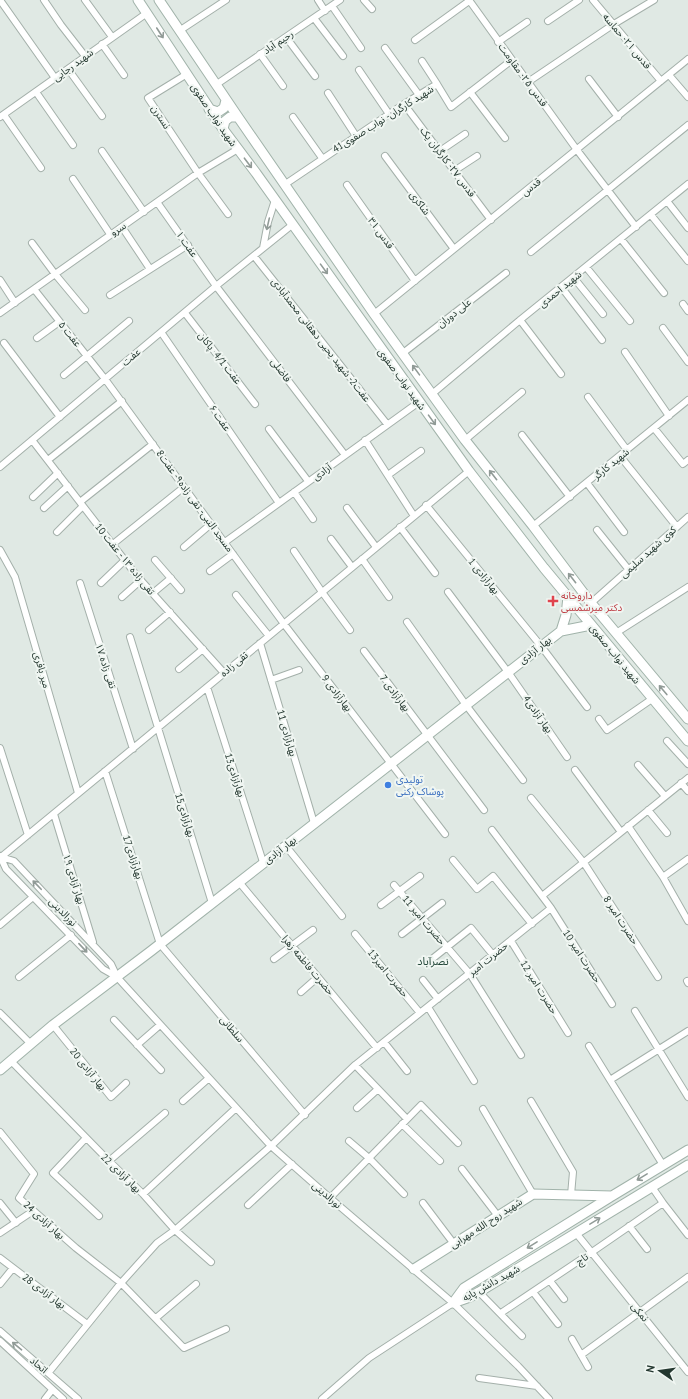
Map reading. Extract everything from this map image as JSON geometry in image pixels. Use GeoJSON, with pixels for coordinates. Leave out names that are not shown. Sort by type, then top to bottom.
{"type":"FeatureCollection","features":[{"type":"Feature","properties":{"kind":"main road","name":"شهید نواب صفوی"},"geometry":{"type":"LineString","coordinates":[[138,0],[223,129],[469,471],[568,597],[688,741]]}},
{"type":"Feature","properties":{"kind":"main road","name":"شهید نواب صفوی"},"geometry":{"type":"LineString","coordinates":[[158,0],[374,314],[465,440],[533,526],[591,603],[688,720]]}},
{"type":"Feature","properties":{"kind":"main road"},"geometry":{"type":"LineString","coordinates":[[209,108],[218,112],[224,108],[226,100]]}},
{"type":"Feature","properties":{"kind":"main road"},"geometry":{"type":"LineString","coordinates":[[223,129],[225,121],[230,117],[238,117]]}},
{"type":"Feature","properties":{"kind":"main road","name":"بهار آزادی"},"geometry":{"type":"LineString","coordinates":[[561,630],[566,615],[568,597]]}},
{"type":"Feature","properties":{"kind":"main road","name":"بهار آزادی"},"geometry":{"type":"LineString","coordinates":[[0,1070],[53,1025],[160,944],[561,630],[591,625]]}},
{"type":"Feature","properties":{"kind":"main road","name":"شهید دانش پایه"},"geometry":{"type":"LineString","coordinates":[[453,1303],[464,1288],[688,1150]]}},
{"type":"Feature","properties":{"kind":"main road","name":"شهید دانش پایه"},"geometry":{"type":"LineString","coordinates":[[453,1303],[480,1292],[688,1165]]}},
{"type":"Feature","properties":{"kind":"main road","name":"شهید روح الله مهرابی"},"geometry":{"type":"LineString","coordinates":[[414,1269],[533,1194],[612,1196]]}},
{"type":"Feature","properties":{"kind":"main road"},"geometry":{"type":"LineString","coordinates":[[612,1196],[619,1207]]}},
{"type":"Feature","properties":{"kind":"street"},"geometry":{"type":"LineString","coordinates":[[0,0],[55,78]]}},
{"type":"Feature","properties":{"kind":"street"},"geometry":{"type":"LineString","coordinates":[[44,0],[85,56]]}},
{"type":"Feature","properties":{"kind":"street"},"geometry":{"type":"LineString","coordinates":[[86,0],[112,37]]}},
{"type":"Feature","properties":{"kind":"street"},"geometry":{"type":"LineString","coordinates":[[179,31],[226,0]]}},
{"type":"Feature","properties":{"kind":"street"},"geometry":{"type":"LineString","coordinates":[[318,0],[325,10]]}},
{"type":"Feature","properties":{"kind":"street","name":"رحیم آباد"},"geometry":{"type":"LineString","coordinates":[[217,84],[340,0]]}},
{"type":"Feature","properties":{"kind":"street"},"geometry":{"type":"LineString","coordinates":[[364,0],[372,9]]}},
{"type":"Feature","properties":{"kind":"street"},"geometry":{"type":"LineString","coordinates":[[415,40],[469,0]]}},
{"type":"Feature","properties":{"kind":"street","name":"قدس ۲۵- مقاومت"},"geometry":{"type":"LineString","coordinates":[[469,0],[577,150],[636,227]]}},
{"type":"Feature","properties":{"kind":"street"},"geometry":{"type":"LineString","coordinates":[[548,21],[579,0]]}},
{"type":"Feature","properties":{"kind":"street","name":"قدس ۲۱- حماسه"},"geometry":{"type":"LineString","coordinates":[[593,0],[661,82]]}},
{"type":"Feature","properties":{"kind":"street"},"geometry":{"type":"LineString","coordinates":[[528,82],[614,24],[653,0]]}},
{"type":"Feature","properties":{"kind":"street"},"geometry":{"type":"LineString","coordinates":[[332,6],[361,48]]}},
{"type":"Feature","properties":{"kind":"street","name":"شهید رجایی"},"geometry":{"type":"LineString","coordinates":[[2,116],[147,13]]}},
{"type":"Feature","properties":{"kind":"street"},"geometry":{"type":"LineString","coordinates":[[314,18],[343,56]]}},
{"type":"Feature","properties":{"kind":"street"},"geometry":{"type":"LineString","coordinates":[[498,42],[527,22]]}},
{"type":"Feature","properties":{"kind":"street"},"geometry":{"type":"LineString","coordinates":[[286,37],[315,76]]}},
{"type":"Feature","properties":{"kind":"street"},"geometry":{"type":"LineString","coordinates":[[102,44],[124,75]]}},
{"type":"Feature","properties":{"kind":"street"},"geometry":{"type":"LineString","coordinates":[[385,48],[419,95]]}},
{"type":"Feature","properties":{"kind":"street"},"geometry":{"type":"LineString","coordinates":[[260,54],[283,86]]}},
{"type":"Feature","properties":{"kind":"street","name":"قدس"},"geometry":{"type":"LineString","coordinates":[[374,314],[688,59]]}},
{"type":"Feature","properties":{"kind":"street","name":"شهید کارگران- نواب صفوی41"},"geometry":{"type":"LineString","coordinates":[[284,185],[322,158],[437,84],[451,107],[512,60]]}},
{"type":"Feature","properties":{"kind":"street"},"geometry":{"type":"LineString","coordinates":[[422,61],[437,84]]}},
{"type":"Feature","properties":{"kind":"street"},"geometry":{"type":"LineString","coordinates":[[68,69],[102,116]]}},
{"type":"Feature","properties":{"kind":"street"},"geometry":{"type":"LineString","coordinates":[[359,70],[389,114]]}},
{"type":"Feature","properties":{"kind":"street","name":"نسترن"},"geometry":{"type":"LineString","coordinates":[[187,74],[148,98],[198,173]]}},
{"type":"Feature","properties":{"kind":"street"},"geometry":{"type":"LineString","coordinates":[[669,75],[688,97]]}},
{"type":"Feature","properties":{"kind":"street"},"geometry":{"type":"LineString","coordinates":[[589,79],[618,116]]}},
{"type":"Feature","properties":{"kind":"street"},"geometry":{"type":"LineString","coordinates":[[36,92],[73,145]]}},
{"type":"Feature","properties":{"kind":"street"},"geometry":{"type":"LineString","coordinates":[[470,92],[505,138]]}},
{"type":"Feature","properties":{"kind":"street"},"geometry":{"type":"LineString","coordinates":[[328,93],[356,136]]}},
{"type":"Feature","properties":{"kind":"street","name":"قدس ۲۷- کارگران یک"},"geometry":{"type":"LineString","coordinates":[[404,104],[491,220]]}},
{"type":"Feature","properties":{"kind":"street"},"geometry":{"type":"LineString","coordinates":[[2,116],[41,168]]}},
{"type":"Feature","properties":{"kind":"street"},"geometry":{"type":"LineString","coordinates":[[293,117],[322,158]]}},
{"type":"Feature","properties":{"kind":"street"},"geometry":{"type":"LineString","coordinates":[[531,252],[688,125]]}},
{"type":"Feature","properties":{"kind":"street"},"geometry":{"type":"LineString","coordinates":[[440,151],[465,134]]}},
{"type":"Feature","properties":{"kind":"street","name":"سرو"},"geometry":{"type":"LineString","coordinates":[[0,313],[198,173],[238,149]]}},
{"type":"Feature","properties":{"kind":"street"},"geometry":{"type":"LineString","coordinates":[[102,151],[144,212]]}},
{"type":"Feature","properties":{"kind":"street","name":"شاکری"},"geometry":{"type":"LineString","coordinates":[[385,156],[454,249]]}},
{"type":"Feature","properties":{"kind":"street"},"geometry":{"type":"LineString","coordinates":[[454,171],[477,156]]}},
{"type":"Feature","properties":{"kind":"street"},"geometry":{"type":"LineString","coordinates":[[198,173],[228,214]]}},
{"type":"Feature","properties":{"kind":"street"},"geometry":{"type":"LineString","coordinates":[[73,179],[110,234]]}},
{"type":"Feature","properties":{"kind":"street","name":"شهید احمدی"},"geometry":{"type":"LineString","coordinates":[[432,394],[520,320],[562,288],[688,184]]}},
{"type":"Feature","properties":{"kind":"street","name":"قدس ۳۱"},"geometry":{"type":"LineString","coordinates":[[347,185],[415,281]]}},
{"type":"Feature","properties":{"kind":"street"},"geometry":{"type":"LineString","coordinates":[[263,248],[268,222],[275,200]]}},
{"type":"Feature","properties":{"kind":"street"},"geometry":{"type":"LineString","coordinates":[[667,201],[688,228]]}},
{"type":"Feature","properties":{"kind":"street","name":"عفت ۱"},"geometry":{"type":"LineString","coordinates":[[157,202],[216,286]]}},
{"type":"Feature","properties":{"kind":"street"},"geometry":{"type":"LineString","coordinates":[[651,215],[688,261]]}},
{"type":"Feature","properties":{"kind":"street","name":"عفت"},"geometry":{"type":"LineString","coordinates":[[0,467],[216,286],[292,225]]}},
{"type":"Feature","properties":{"kind":"street"},"geometry":{"type":"LineString","coordinates":[[122,227],[150,269]]}},
{"type":"Feature","properties":{"kind":"street"},"geometry":{"type":"LineString","coordinates":[[621,239],[664,293]]}},
{"type":"Feature","properties":{"kind":"street"},"geometry":{"type":"LineString","coordinates":[[32,243],[84,310]]}},
{"type":"Feature","properties":{"kind":"street"},"geometry":{"type":"LineString","coordinates":[[110,295],[188,245]]}},
{"type":"Feature","properties":{"kind":"street","name":"عفت2- شهید یحیی دهقانی محمدآبادی"},"geometry":{"type":"LineString","coordinates":[[254,256],[387,424]]}},
{"type":"Feature","properties":{"kind":"street"},"geometry":{"type":"LineString","coordinates":[[586,267],[630,321]]}},
{"type":"Feature","properties":{"kind":"street","name":"علی دوران"},"geometry":{"type":"LineString","coordinates":[[403,353],[506,273]]}},
{"type":"Feature","properties":{"kind":"street"},"geometry":{"type":"LineString","coordinates":[[574,278],[603,314]]}},
{"type":"Feature","properties":{"kind":"street"},"geometry":{"type":"LineString","coordinates":[[0,280],[15,302]]}},
{"type":"Feature","properties":{"kind":"street","name":"فاضلی"},"geometry":{"type":"LineString","coordinates":[[216,286],[345,455]]}},
{"type":"Feature","properties":{"kind":"street"},"geometry":{"type":"LineString","coordinates":[[562,288],[602,340]]}},
{"type":"Feature","properties":{"kind":"street","name":"عفت ۵"},"geometry":{"type":"LineString","coordinates":[[34,289],[105,379]]}},
{"type":"Feature","properties":{"kind":"street"},"geometry":{"type":"LineString","coordinates":[[683,304],[688,311]]}},
{"type":"Feature","properties":{"kind":"street","name":"عفت 4/1- پاکان"},"geometry":{"type":"LineString","coordinates":[[185,313],[256,404]]}},
{"type":"Feature","properties":{"kind":"street"},"geometry":{"type":"LineString","coordinates":[[520,320],[561,374]]}},
{"type":"Feature","properties":{"kind":"street"},"geometry":{"type":"LineString","coordinates":[[64,375],[129,321]]}},
{"type":"Feature","properties":{"kind":"street"},"geometry":{"type":"LineString","coordinates":[[37,338],[60,322]]}},
{"type":"Feature","properties":{"kind":"street"},"geometry":{"type":"LineString","coordinates":[[663,328],[688,362]]}},
{"type":"Feature","properties":{"kind":"street","name":"عفت ۶"},"geometry":{"type":"LineString","coordinates":[[161,332],[279,503]]}},
{"type":"Feature","properties":{"kind":"street"},"geometry":{"type":"LineString","coordinates":[[4,342],[60,417]]}},
{"type":"Feature","properties":{"kind":"street"},"geometry":{"type":"LineString","coordinates":[[624,352],[669,416]]}},
{"type":"Feature","properties":{"kind":"street","name":"مسجد النبی- تقی زاده۹- عفت8"},"geometry":{"type":"LineString","coordinates":[[105,379],[284,624]]}},
{"type":"Feature","properties":{"kind":"street"},"geometry":{"type":"LineString","coordinates":[[465,440],[522,392]]}},
{"type":"Feature","properties":{"kind":"street"},"geometry":{"type":"LineString","coordinates":[[588,397],[627,450]]}},
{"type":"Feature","properties":{"kind":"street","name":"شهید کارگر"},"geometry":{"type":"LineString","coordinates":[[533,526],[688,400]]}},
{"type":"Feature","properties":{"kind":"street"},"geometry":{"type":"LineString","coordinates":[[48,460],[122,401]]}},
{"type":"Feature","properties":{"kind":"street","name":"آزادی"},"geometry":{"type":"LineString","coordinates":[[225,542],[419,402]]}},
{"type":"Feature","properties":{"kind":"street"},"geometry":{"type":"LineString","coordinates":[[269,428],[308,482]]}},
{"type":"Feature","properties":{"kind":"street"},"geometry":{"type":"LineString","coordinates":[[654,428],[683,464],[688,460]]}},
{"type":"Feature","properties":{"kind":"street"},"geometry":{"type":"LineString","coordinates":[[522,435],[570,497]]}},
{"type":"Feature","properties":{"kind":"street","name":"تقی زاده ۱۳ - عفت 10"},"geometry":{"type":"LineString","coordinates":[[32,440],[141,580],[224,673]]}},
{"type":"Feature","properties":{"kind":"street"},"geometry":{"type":"LineString","coordinates":[[365,440],[414,516]]}},
{"type":"Feature","properties":{"kind":"street"},"geometry":{"type":"LineString","coordinates":[[57,532],[82,504],[153,444]]}},
{"type":"Feature","properties":{"kind":"street"},"geometry":{"type":"LineString","coordinates":[[388,474],[421,451]]}},
{"type":"Feature","properties":{"kind":"street"},"geometry":{"type":"LineString","coordinates":[[620,456],[677,527]]}},
{"type":"Feature","properties":{"kind":"street","name":"تقی زاده"},"geometry":{"type":"LineString","coordinates":[[0,857],[28,836],[78,793],[469,471]]}},
{"type":"Feature","properties":{"kind":"street"},"geometry":{"type":"LineString","coordinates":[[33,498],[58,474]]}},
{"type":"Feature","properties":{"kind":"street"},"geometry":{"type":"LineString","coordinates":[[586,483],[624,532]]}},
{"type":"Feature","properties":{"kind":"street"},"geometry":{"type":"LineString","coordinates":[[44,508],[68,486]]}},
{"type":"Feature","properties":{"kind":"street"},"geometry":{"type":"LineString","coordinates":[[112,544],[184,487]]}},
{"type":"Feature","properties":{"kind":"street"},"geometry":{"type":"LineString","coordinates":[[294,492],[313,519]]}},
{"type":"Feature","properties":{"kind":"street","name":"بهارآزادی 1"},"geometry":{"type":"LineString","coordinates":[[426,506],[541,646],[587,706]]}},
{"type":"Feature","properties":{"kind":"street"},"geometry":{"type":"LineString","coordinates":[[346,508],[376,547]]}},
{"type":"Feature","properties":{"kind":"street","name":"کوی شهید سلیمی"},"geometry":{"type":"LineString","coordinates":[[591,603],[688,517]]}},
{"type":"Feature","properties":{"kind":"street"},"geometry":{"type":"LineString","coordinates":[[184,548],[212,524]]}},
{"type":"Feature","properties":{"kind":"street"},"geometry":{"type":"LineString","coordinates":[[400,527],[435,573]]}},
{"type":"Feature","properties":{"kind":"street"},"geometry":{"type":"LineString","coordinates":[[597,530],[629,570]]}},
{"type":"Feature","properties":{"kind":"street"},"geometry":{"type":"LineString","coordinates":[[331,539],[352,567]]}},
{"type":"Feature","properties":{"kind":"street","name":"میر بافری"},"geometry":{"type":"LineString","coordinates":[[0,550],[15,577],[78,793]]}},
{"type":"Feature","properties":{"kind":"street"},"geometry":{"type":"LineString","coordinates":[[294,550],[350,630]]}},
{"type":"Feature","properties":{"kind":"street"},"geometry":{"type":"LineString","coordinates":[[210,571],[233,554]]}},
{"type":"Feature","properties":{"kind":"street"},"geometry":{"type":"LineString","coordinates":[[362,559],[389,596]]}},
{"type":"Feature","properties":{"kind":"street"},"geometry":{"type":"LineString","coordinates":[[101,583],[125,560]]}},
{"type":"Feature","properties":{"kind":"street"},"geometry":{"type":"LineString","coordinates":[[155,560],[181,590]]}},
{"type":"Feature","properties":{"kind":"street"},"geometry":{"type":"LineString","coordinates":[[153,593],[171,578]]}},
{"type":"Feature","properties":{"kind":"street"},"geometry":{"type":"LineString","coordinates":[[122,597],[141,580]]}},
{"type":"Feature","properties":{"kind":"street","name":"تقی زاده ۱۷"},"geometry":{"type":"LineString","coordinates":[[80,583],[133,749]]}},
{"type":"Feature","properties":{"kind":"street"},"geometry":{"type":"LineString","coordinates":[[616,633],[688,587]]}},
{"type":"Feature","properties":{"kind":"street","name":"بهار آزادی4"},"geometry":{"type":"LineString","coordinates":[[448,592],[508,672],[568,757]]}},
{"type":"Feature","properties":{"kind":"street"},"geometry":{"type":"LineString","coordinates":[[236,595],[269,636]]}},
{"type":"Feature","properties":{"kind":"street"},"geometry":{"type":"LineString","coordinates":[[149,630],[170,612]]}},
{"type":"Feature","properties":{"kind":"street"},"geometry":{"type":"LineString","coordinates":[[407,622],[466,705],[523,780]]}},
{"type":"Feature","properties":{"kind":"street","name":"بهارآزادی 9"},"geometry":{"type":"LineString","coordinates":[[284,624],[445,834]]}},
{"type":"Feature","properties":{"kind":"street","name":"بهارآزادی15"},"geometry":{"type":"LineString","coordinates":[[130,637],[212,903]]}},
{"type":"Feature","properties":{"kind":"street","name":"بهارآزادی 11"},"geometry":{"type":"LineString","coordinates":[[260,643],[314,823]]}},
{"type":"Feature","properties":{"kind":"street"},"geometry":{"type":"LineString","coordinates":[[178,669],[203,649]]}},
{"type":"Feature","properties":{"kind":"street","name":"بهارآزادی 7"},"geometry":{"type":"LineString","coordinates":[[364,651],[484,810]]}},
{"type":"Feature","properties":{"kind":"street"},"geometry":{"type":"LineString","coordinates":[[271,680],[299,670]]}},
{"type":"Feature","properties":{"kind":"street","name":"بهارآزادی13"},"geometry":{"type":"LineString","coordinates":[[207,687],[263,862]]}},
{"type":"Feature","properties":{"kind":"street"},"geometry":{"type":"LineString","coordinates":[[599,719],[607,730],[652,699]]}},
{"type":"Feature","properties":{"kind":"street"},"geometry":{"type":"LineString","coordinates":[[667,741],[688,764]]}},
{"type":"Feature","properties":{"kind":"street"},"geometry":{"type":"LineString","coordinates":[[0,748],[28,836]]}},
{"type":"Feature","properties":{"kind":"street"},"geometry":{"type":"LineString","coordinates":[[638,765],[665,796]]}},
{"type":"Feature","properties":{"kind":"street"},"geometry":{"type":"LineString","coordinates":[[575,770],[621,832]]}},
{"type":"Feature","properties":{"kind":"street","name":"بهارآزادی17"},"geometry":{"type":"LineString","coordinates":[[105,771],[160,944]]}},
{"type":"Feature","properties":{"kind":"street"},"geometry":{"type":"LineString","coordinates":[[542,896],[688,778]]}},
{"type":"Feature","properties":{"kind":"street"},"geometry":{"type":"LineString","coordinates":[[681,783],[688,791]]}},
{"type":"Feature","properties":{"kind":"street","name":"حضرت امیر 8"},"geometry":{"type":"LineString","coordinates":[[531,798],[584,863],[658,977]]}},
{"type":"Feature","properties":{"kind":"street"},"geometry":{"type":"LineString","coordinates":[[648,810],[667,833]]}},
{"type":"Feature","properties":{"kind":"street","name":"بهار آزادی ۱۹"},"geometry":{"type":"LineString","coordinates":[[54,814],[94,944]]}},
{"type":"Feature","properties":{"kind":"street"},"geometry":{"type":"LineString","coordinates":[[628,826],[663,877],[688,920]]}},
{"type":"Feature","properties":{"kind":"street"},"geometry":{"type":"LineString","coordinates":[[492,830],[551,908]]}},
{"type":"Feature","properties":{"kind":"street"},"geometry":{"type":"LineString","coordinates":[[285,845],[342,916]]}},
{"type":"Feature","properties":{"kind":"street","name":"نورالدینی"},"geometry":{"type":"LineString","coordinates":[[0,857],[14,861],[94,944],[111,964],[117,977],[271,1146],[453,1303],[549,1399]]}},
{"type":"Feature","properties":{"kind":"street","name":"نورالدینی"},"geometry":{"type":"LineString","coordinates":[[0,857],[6,869],[72,935],[103,969],[117,977]]}},
{"type":"Feature","properties":{"kind":"street"},"geometry":{"type":"LineString","coordinates":[[663,877],[688,859]]}},
{"type":"Feature","properties":{"kind":"street"},"geometry":{"type":"LineString","coordinates":[[453,860],[477,889],[492,876],[532,924]]}},
{"type":"Feature","properties":{"kind":"street"},"geometry":{"type":"LineString","coordinates":[[382,905],[420,876]]}},
{"type":"Feature","properties":{"kind":"street","name":"حضرت فاطمه زهرا"},"geometry":{"type":"LineString","coordinates":[[239,882],[377,1048]]}},
{"type":"Feature","properties":{"kind":"street","name":"حضرت امیر 11"},"geometry":{"type":"LineString","coordinates":[[394,884],[470,974],[521,1055]]}},
{"type":"Feature","properties":{"kind":"street"},"geometry":{"type":"LineString","coordinates":[[0,925],[33,897]]}},
{"type":"Feature","properties":{"kind":"street"},"geometry":{"type":"LineString","coordinates":[[402,934],[442,903]]}},
{"type":"Feature","properties":{"kind":"street","name":"حضرت امیر"},"geometry":{"type":"LineString","coordinates":[[49,1372],[121,1283],[157,1243],[175,1230],[271,1146],[305,1115],[355,1065],[551,908]]}},
{"type":"Feature","properties":{"kind":"street","name":"حضرت امیر 10"},"geometry":{"type":"LineString","coordinates":[[551,908],[612,1004]]}},
{"type":"Feature","properties":{"kind":"street"},"geometry":{"type":"LineString","coordinates":[[427,963],[471,928],[493,955]]}},
{"type":"Feature","properties":{"kind":"street"},"geometry":{"type":"LineString","coordinates":[[274,959],[313,930]]}},
{"type":"Feature","properties":{"kind":"street","name":"حضرت امیر13"},"geometry":{"type":"LineString","coordinates":[[355,934],[420,1013]]}},
{"type":"Feature","properties":{"kind":"street"},"geometry":{"type":"LineString","coordinates":[[19,977],[72,935]]}},
{"type":"Feature","properties":{"kind":"street","name":"حضرت امیر 12"},"geometry":{"type":"LineString","coordinates":[[511,941],[568,1033]]}},
{"type":"Feature","properties":{"kind":"street","name":"سلطانی"},"geometry":{"type":"LineString","coordinates":[[160,944],[305,1115]]}},
{"type":"Feature","properties":{"kind":"street"},"geometry":{"type":"LineString","coordinates":[[300,992],[318,977]]}},
{"type":"Feature","properties":{"kind":"street"},"geometry":{"type":"LineString","coordinates":[[424,980],[438,999]]}},
{"type":"Feature","properties":{"kind":"street"},"geometry":{"type":"LineString","coordinates":[[428,1007],[474,1081]]}},
{"type":"Feature","properties":{"kind":"street"},"geometry":{"type":"LineString","coordinates":[[635,1011],[688,1097]]}},
{"type":"Feature","properties":{"kind":"street"},"geometry":{"type":"LineString","coordinates":[[0,1013],[31,1044]]}},
{"type":"Feature","properties":{"kind":"street"},"geometry":{"type":"LineString","coordinates":[[114,1020],[162,1070]]}},
{"type":"Feature","properties":{"kind":"street","name":"بهار آزادی 20"},"geometry":{"type":"LineString","coordinates":[[53,1025],[111,1097],[126,1083]]}},
{"type":"Feature","properties":{"kind":"street"},"geometry":{"type":"LineString","coordinates":[[138,1045],[160,1025]]}},
{"type":"Feature","properties":{"kind":"street"},"geometry":{"type":"LineString","coordinates":[[610,1080],[688,1031]]}},
{"type":"Feature","properties":{"kind":"street"},"geometry":{"type":"LineString","coordinates":[[384,1042],[407,1071]]}},
{"type":"Feature","properties":{"kind":"street"},"geometry":{"type":"LineString","coordinates":[[589,1046],[663,1165]]}},
{"type":"Feature","properties":{"kind":"street","name":"بهار آزادی 22"},"geometry":{"type":"LineString","coordinates":[[11,1061],[109,1162],[143,1194],[236,1108]]}},
{"type":"Feature","properties":{"kind":"street"},"geometry":{"type":"LineString","coordinates":[[355,1065],[407,1119]]}},
{"type":"Feature","properties":{"kind":"street"},"geometry":{"type":"LineString","coordinates":[[183,1101],[209,1078]]}},
{"type":"Feature","properties":{"kind":"street"},"geometry":{"type":"LineString","coordinates":[[357,1108],[378,1089]]}},
{"type":"Feature","properties":{"kind":"street"},"geometry":{"type":"LineString","coordinates":[[531,1101],[573,1172],[571,1195]]}},
{"type":"Feature","properties":{"kind":"street"},"geometry":{"type":"LineString","coordinates":[[330,1198],[421,1105],[458,1143]]}},
{"type":"Feature","properties":{"kind":"street"},"geometry":{"type":"LineString","coordinates":[[483,1109],[533,1194]]}},
{"type":"Feature","properties":{"kind":"street"},"geometry":{"type":"LineString","coordinates":[[109,1162],[165,1113]]}},
{"type":"Feature","properties":{"kind":"street"},"geometry":{"type":"LineString","coordinates":[[402,1124],[440,1161]]}},
{"type":"Feature","properties":{"kind":"street","name":"بهار آزادی 24"},"geometry":{"type":"LineString","coordinates":[[0,1132],[34,1174],[19,1198],[76,1248],[121,1283],[184,1348],[226,1329]]}},
{"type":"Feature","properties":{"kind":"street"},"geometry":{"type":"LineString","coordinates":[[86,1138],[52,1173],[98,1216]]}},
{"type":"Feature","properties":{"kind":"street"},"geometry":{"type":"LineString","coordinates":[[349,1141],[369,1158],[404,1194]]}},
{"type":"Feature","properties":{"kind":"street"},"geometry":{"type":"LineString","coordinates":[[248,1205],[292,1164]]}},
{"type":"Feature","properties":{"kind":"street"},"geometry":{"type":"LineString","coordinates":[[462,1169],[498,1216]]}},
{"type":"Feature","properties":{"kind":"street"},"geometry":{"type":"LineString","coordinates":[[652,1187],[662,1203],[688,1235]]}},
{"type":"Feature","properties":{"kind":"street"},"geometry":{"type":"LineString","coordinates":[[143,1194],[175,1230],[211,1262]]}},
{"type":"Feature","properties":{"kind":"street"},"geometry":{"type":"LineString","coordinates":[[0,1203],[16,1222]]}},
{"type":"Feature","properties":{"kind":"street"},"geometry":{"type":"LineString","coordinates":[[423,1203],[454,1244]]}},
{"type":"Feature","properties":{"kind":"street","name":"تاچ"},"geometry":{"type":"LineString","coordinates":[[501,1313],[550,1281],[662,1203]]}},
{"type":"Feature","properties":{"kind":"street"},"geometry":{"type":"LineString","coordinates":[[0,1233],[33,1211]]}},
{"type":"Feature","properties":{"kind":"street"},"geometry":{"type":"LineString","coordinates":[[629,1226],[647,1249]]}},
{"type":"Feature","properties":{"kind":"street","name":"نمکی"},"geometry":{"type":"LineString","coordinates":[[576,1233],[688,1372]]}},
{"type":"Feature","properties":{"kind":"street","name":"بهار آزادی 28"},"geometry":{"type":"LineString","coordinates":[[0,1258],[88,1324]]}},
{"type":"Feature","properties":{"kind":"street"},"geometry":{"type":"LineString","coordinates":[[0,1284],[13,1268]]}},
{"type":"Feature","properties":{"kind":"street"},"geometry":{"type":"LineString","coordinates":[[581,1355],[688,1277]]}},
{"type":"Feature","properties":{"kind":"street"},"geometry":{"type":"LineString","coordinates":[[550,1281],[564,1299]]}},
{"type":"Feature","properties":{"kind":"street"},"geometry":{"type":"LineString","coordinates":[[156,1318],[196,1284]]}},
{"type":"Feature","properties":{"kind":"street"},"geometry":{"type":"LineString","coordinates":[[480,1292],[522,1336]]}},
{"type":"Feature","properties":{"kind":"street"},"geometry":{"type":"LineString","coordinates":[[533,1292],[558,1324]]}},
{"type":"Feature","properties":{"kind":"street"},"geometry":{"type":"LineString","coordinates":[[322,1399],[369,1358],[453,1303]]}},
{"type":"Feature","properties":{"kind":"street","name":"اتحاد"},"geometry":{"type":"LineString","coordinates":[[0,1331],[49,1372],[78,1399]]}},
{"type":"Feature","properties":{"kind":"street"},"geometry":{"type":"LineString","coordinates":[[572,1339],[588,1367]]}},
{"type":"Feature","properties":{"kind":"street","name":"اتحاد"},"geometry":{"type":"LineString","coordinates":[[0,1342],[63,1399]]}},
{"type":"Feature","properties":{"kind":"street"},"geometry":{"type":"LineString","coordinates":[[479,1378],[537,1386]]}},
{"type":"Feature","properties":{"kind":"street"},"geometry":{"type":"LineString","coordinates":[[45,1399],[52,1390]]}},
{"type":"Feature","properties":{"kind":"place","name":"داروخانه دکتر میرشمسی"},"geometry":{"type":"Point","coordinates":[553,601]}},
{"type":"Feature","properties":{"kind":"place","name":"تولیدی پوشاک رکنی"},"geometry":{"type":"Point","coordinates":[388,785]}},
{"type":"Feature","properties":{"kind":"district","name":"نصرآباد"},"geometry":{"type":"Point","coordinates":[433,961]}}]}
